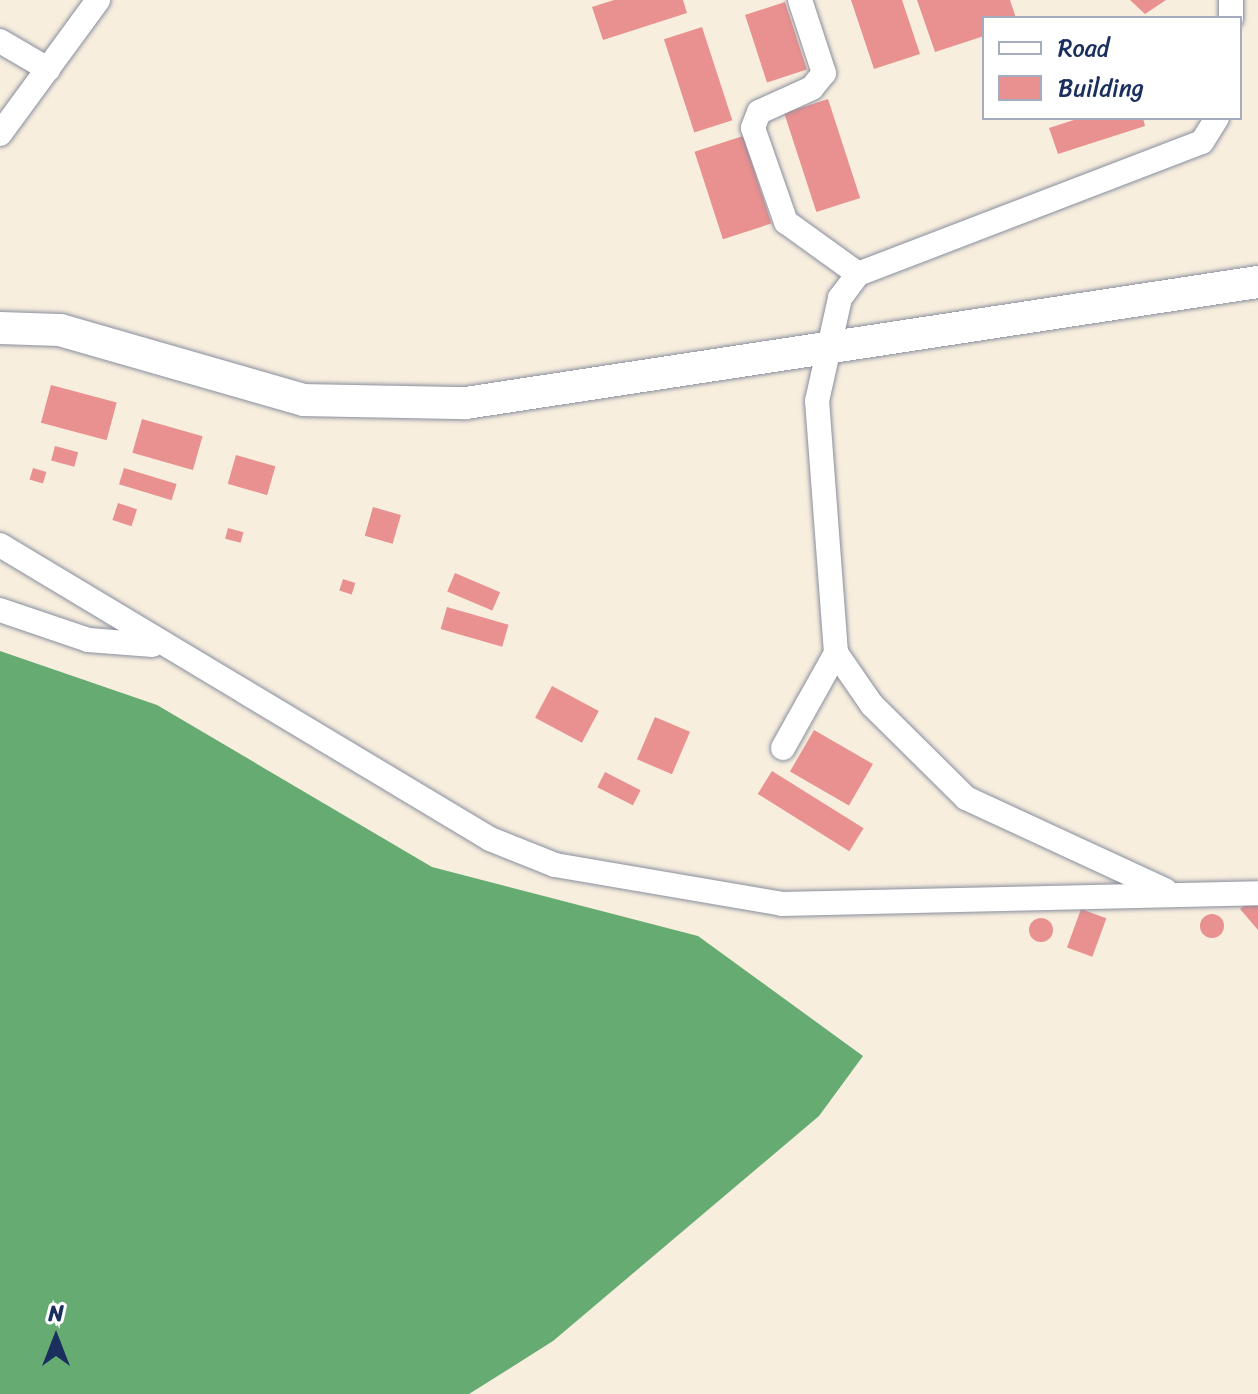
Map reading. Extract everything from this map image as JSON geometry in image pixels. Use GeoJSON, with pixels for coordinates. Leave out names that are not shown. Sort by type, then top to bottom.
{"type":"FeatureCollection","features":[{"type":"Feature","properties":{"kind":"street"},"geometry":{"type":"LineString","coordinates":[[0,134],[98,0]]}},
{"type":"Feature","properties":{"kind":"street"},"geometry":{"type":"LineString","coordinates":[[800,0],[824,73],[812,88],[759,112],[753,128],[786,222],[858,274]]}},
{"type":"Feature","properties":{"kind":"street"},"geometry":{"type":"LineString","coordinates":[[0,41],[48,69]]}},
{"type":"Feature","properties":{"kind":"street"},"geometry":{"type":"LineString","coordinates":[[1172,893],[966,798],[909,749],[836,653],[817,401],[825,348],[840,298],[858,274],[1202,142],[1216,120]]}},
{"type":"Feature","properties":{"kind":"street"},"geometry":{"type":"LineString","coordinates":[[0,328],[60,330],[304,400],[466,403],[1258,282]]}},
{"type":"Feature","properties":{"kind":"street"},"geometry":{"type":"LineString","coordinates":[[0,545],[159,646],[490,839],[555,865],[782,904],[1258,893]]}},
{"type":"Feature","properties":{"kind":"street"},"geometry":{"type":"LineString","coordinates":[[0,610],[88,640],[159,646]]}},
{"type":"Feature","properties":{"kind":"street"},"geometry":{"type":"LineString","coordinates":[[783,748],[836,653]]}},
{"type":"Feature","properties":{"kind":"green space"},"geometry":{"type":"Polygon","coordinates":[[[0,651],[157,705],[432,867],[698,936],[863,1056],[819,1116],[553,1341],[469,1394],[0,1394],[0,651]]]}},
{"type":"Feature","properties":{"kind":"building"},"geometry":{"type":"Polygon","coordinates":[[[614,0],[683,0],[687,13],[603,40],[592,7],[614,0]]]}},
{"type":"Feature","properties":{"kind":"building"},"geometry":{"type":"Polygon","coordinates":[[[851,0],[902,0],[920,54],[874,69],[851,0]]]}},
{"type":"Feature","properties":{"kind":"building"},"geometry":{"type":"Polygon","coordinates":[[[917,0],[1010,0],[1015,16],[982,16],[982,37],[935,52],[917,0]]]}},
{"type":"Feature","properties":{"kind":"building"},"geometry":{"type":"Polygon","coordinates":[[[1130,0],[1166,0],[1145,14],[1130,0]]]}},
{"type":"Feature","properties":{"kind":"building"},"geometry":{"type":"Polygon","coordinates":[[[785,2],[807,70],[767,83],[745,15],[785,2]]]}},
{"type":"Feature","properties":{"kind":"building"},"geometry":{"type":"Polygon","coordinates":[[[702,27],[732,120],[694,133],[664,39],[702,27]]]}},
{"type":"Feature","properties":{"kind":"building"},"geometry":{"type":"Polygon","coordinates":[[[828,99],[860,198],[816,212],[784,113],[828,99]]]}},
{"type":"Feature","properties":{"kind":"building"},"geometry":{"type":"Polygon","coordinates":[[[1074,120],[1144,120],[1145,126],[1058,154],[1049,128],[1074,120]]]}},
{"type":"Feature","properties":{"kind":"building"},"geometry":{"type":"Polygon","coordinates":[[[743,136],[771,223],[723,239],[694,152],[743,136]]]}},
{"type":"Feature","properties":{"kind":"building"},"geometry":{"type":"Polygon","coordinates":[[[51,385],[117,403],[107,440],[41,423],[51,385]]]}},
{"type":"Feature","properties":{"kind":"building"},"geometry":{"type":"Polygon","coordinates":[[[142,419],[203,436],[193,470],[132,453],[142,419]]]}},
{"type":"Feature","properties":{"kind":"building"},"geometry":{"type":"Polygon","coordinates":[[[55,446],[78,452],[74,467],[51,460],[55,446]]]}},
{"type":"Feature","properties":{"kind":"building"},"geometry":{"type":"Polygon","coordinates":[[[236,455],[275,466],[267,495],[228,484],[236,455]]]}},
{"type":"Feature","properties":{"kind":"building"},"geometry":{"type":"Polygon","coordinates":[[[33,468],[46,472],[43,484],[29,479],[33,468]]]}},
{"type":"Feature","properties":{"kind":"building"},"geometry":{"type":"Polygon","coordinates":[[[124,468],[177,484],[172,500],[119,484],[124,468]]]}},
{"type":"Feature","properties":{"kind":"building"},"geometry":{"type":"Polygon","coordinates":[[[118,503],[137,509],[131,526],[112,520],[118,503]]]}},
{"type":"Feature","properties":{"kind":"building"},"geometry":{"type":"Polygon","coordinates":[[[373,507],[401,515],[393,544],[365,536],[373,507]]]}},
{"type":"Feature","properties":{"kind":"building"},"geometry":{"type":"Polygon","coordinates":[[[228,528],[243,532],[241,543],[225,539],[228,528]]]}},
{"type":"Feature","properties":{"kind":"building"},"geometry":{"type":"Polygon","coordinates":[[[455,573],[500,592],[492,611],[447,591],[455,573]]]}},
{"type":"Feature","properties":{"kind":"building"},"geometry":{"type":"Polygon","coordinates":[[[343,579],[355,583],[352,594],[339,590],[343,579]]]}},
{"type":"Feature","properties":{"kind":"building"},"geometry":{"type":"Polygon","coordinates":[[[447,607],[509,625],[502,647],[441,629],[447,607]]]}},
{"type":"Feature","properties":{"kind":"building"},"geometry":{"type":"Polygon","coordinates":[[[552,686],[599,711],[582,743],[535,718],[552,686]]]}},
{"type":"Feature","properties":{"kind":"building"},"geometry":{"type":"Polygon","coordinates":[[[655,717],[690,732],[672,774],[637,759],[655,717]]]}},
{"type":"Feature","properties":{"kind":"building"},"geometry":{"type":"Polygon","coordinates":[[[814,730],[873,764],[849,806],[790,772],[814,730]]]}},
{"type":"Feature","properties":{"kind":"building"},"geometry":{"type":"Polygon","coordinates":[[[772,771],[864,828],[849,851],[758,794],[772,771]]]}},
{"type":"Feature","properties":{"kind":"building"},"geometry":{"type":"Polygon","coordinates":[[[605,772],[641,790],[633,805],[597,787],[605,772]]]}},
{"type":"Feature","properties":{"kind":"building"},"geometry":{"type":"Polygon","coordinates":[[[1253,898],[1258,904],[1258,930],[1240,909],[1253,898]]]}},
{"type":"Feature","properties":{"kind":"building"},"geometry":{"type":"Polygon","coordinates":[[[1081,909],[1106,918],[1092,957],[1067,948],[1081,909]]]}},
{"type":"Feature","properties":{"kind":"building"},"geometry":{"type":"Polygon","coordinates":[[[1212,914],[1221,917],[1224,926],[1221,935],[1212,938],[1203,935],[1200,926],[1203,917],[1212,914]]]}},
{"type":"Feature","properties":{"kind":"building"},"geometry":{"type":"Polygon","coordinates":[[[1041,918],[1050,921],[1053,930],[1050,939],[1041,942],[1032,939],[1029,930],[1032,921],[1041,918]]]}}]}
